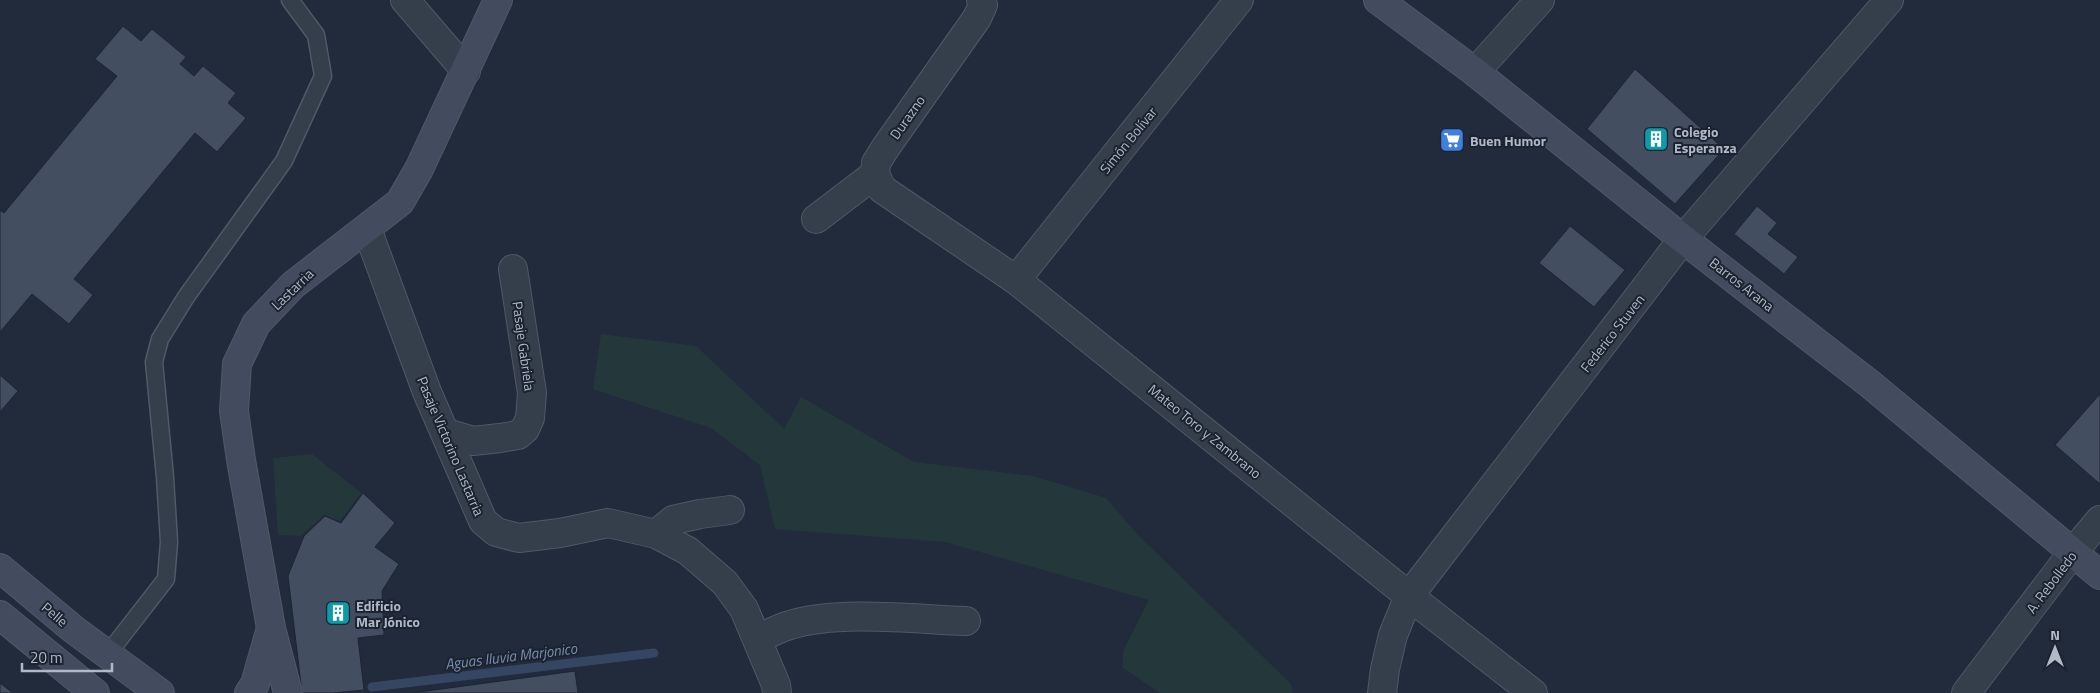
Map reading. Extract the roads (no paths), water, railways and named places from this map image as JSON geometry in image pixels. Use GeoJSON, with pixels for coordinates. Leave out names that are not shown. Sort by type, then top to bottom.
{"type":"FeatureCollection","features":[{"type":"Feature","properties":{"kind":"street"},"geometry":{"type":"LineString","coordinates":[[405,0],[466,71]]}},
{"type":"Feature","properties":{"kind":"street","name":"Lastarria"},"geometry":{"type":"LineString","coordinates":[[288,693],[271,628],[234,411],[237,364],[256,324],[293,285],[400,202],[419,170],[498,0]]}},
{"type":"Feature","properties":{"kind":"street","name":"Durazno"},"geometry":{"type":"LineString","coordinates":[[875,174],[876,164],[886,147],[977,18],[983,5],[981,0]]}},
{"type":"Feature","properties":{"kind":"street","name":"Simón Bolívar"},"geometry":{"type":"LineString","coordinates":[[1016,280],[1240,0]]}},
{"type":"Feature","properties":{"kind":"street","name":"Barros Arana"},"geometry":{"type":"LineString","coordinates":[[1378,0],[1475,72],[1683,239],[1870,384],[2100,575]]}},
{"type":"Feature","properties":{"kind":"street"},"geometry":{"type":"LineString","coordinates":[[1475,72],[1540,0]]}},
{"type":"Feature","properties":{"kind":"street","name":"Federico Stuven"},"geometry":{"type":"LineString","coordinates":[[1382,693],[1385,669],[1393,636],[1409,596],[1683,239],[1889,0]]}},
{"type":"Feature","properties":{"kind":"street"},"geometry":{"type":"LineString","coordinates":[[816,219],[875,174]]}},
{"type":"Feature","properties":{"kind":"street","name":"Mateo Toro y Zambrano"},"geometry":{"type":"LineString","coordinates":[[875,174],[882,190],[1016,280],[1409,596],[1533,693]]}},
{"type":"Feature","properties":{"kind":"street","name":"Pasaje Victorino Lastarria"},"geometry":{"type":"LineString","coordinates":[[367,228],[427,392],[483,521],[496,532],[519,538],[560,533],[608,523],[656,534],[688,551],[725,583],[744,609],[776,684],[777,693]]}},
{"type":"Feature","properties":{"kind":"street","name":"Pasaje Gabriela"},"geometry":{"type":"LineString","coordinates":[[446,433],[473,441],[518,435],[525,429],[530,418],[532,393],[513,269]]}},
{"type":"Feature","properties":{"kind":"street"},"geometry":{"type":"LineString","coordinates":[[656,534],[673,520],[730,510]]}},
{"type":"Feature","properties":{"kind":"street","name":"A. Rebolledo"},"geometry":{"type":"LineString","coordinates":[[1966,693],[2073,552],[2100,520]]}},
{"type":"Feature","properties":{"kind":"street","name":"Pelle"},"geometry":{"type":"LineString","coordinates":[[0,568],[73,630],[160,693]]}},
{"type":"Feature","properties":{"kind":"street"},"geometry":{"type":"LineString","coordinates":[[0,615],[95,693]]}},
{"type":"Feature","properties":{"kind":"street"},"geometry":{"type":"LineString","coordinates":[[758,639],[790,625],[859,616],[966,621]]}},
{"type":"Feature","properties":{"kind":"street","name":"Lastarria"},"geometry":{"type":"LineString","coordinates":[[250,693],[255,684],[271,628]]}},
{"type":"Feature","properties":{"kind":"lane"},"geometry":{"type":"LineString","coordinates":[[107,656],[166,579],[169,542],[154,362],[160,339],[186,297],[284,162],[323,76],[316,35],[290,0]]}},
{"type":"Feature","properties":{"kind":"waterway","name":"Aguas lluvia Marjonico"},"geometry":{"type":"LineString","coordinates":[[372,687],[654,653]]}},
{"type":"Feature","properties":{"kind":"place","name":"Colegio Esperanza"},"geometry":{"type":"Point","coordinates":[1656,139]}},
{"type":"Feature","properties":{"kind":"place","name":"Buen Humor"},"geometry":{"type":"Point","coordinates":[1452,140]}},
{"type":"Feature","properties":{"kind":"place","name":"Edificio Mar Jónico"},"geometry":{"type":"Point","coordinates":[338,613]}}]}
